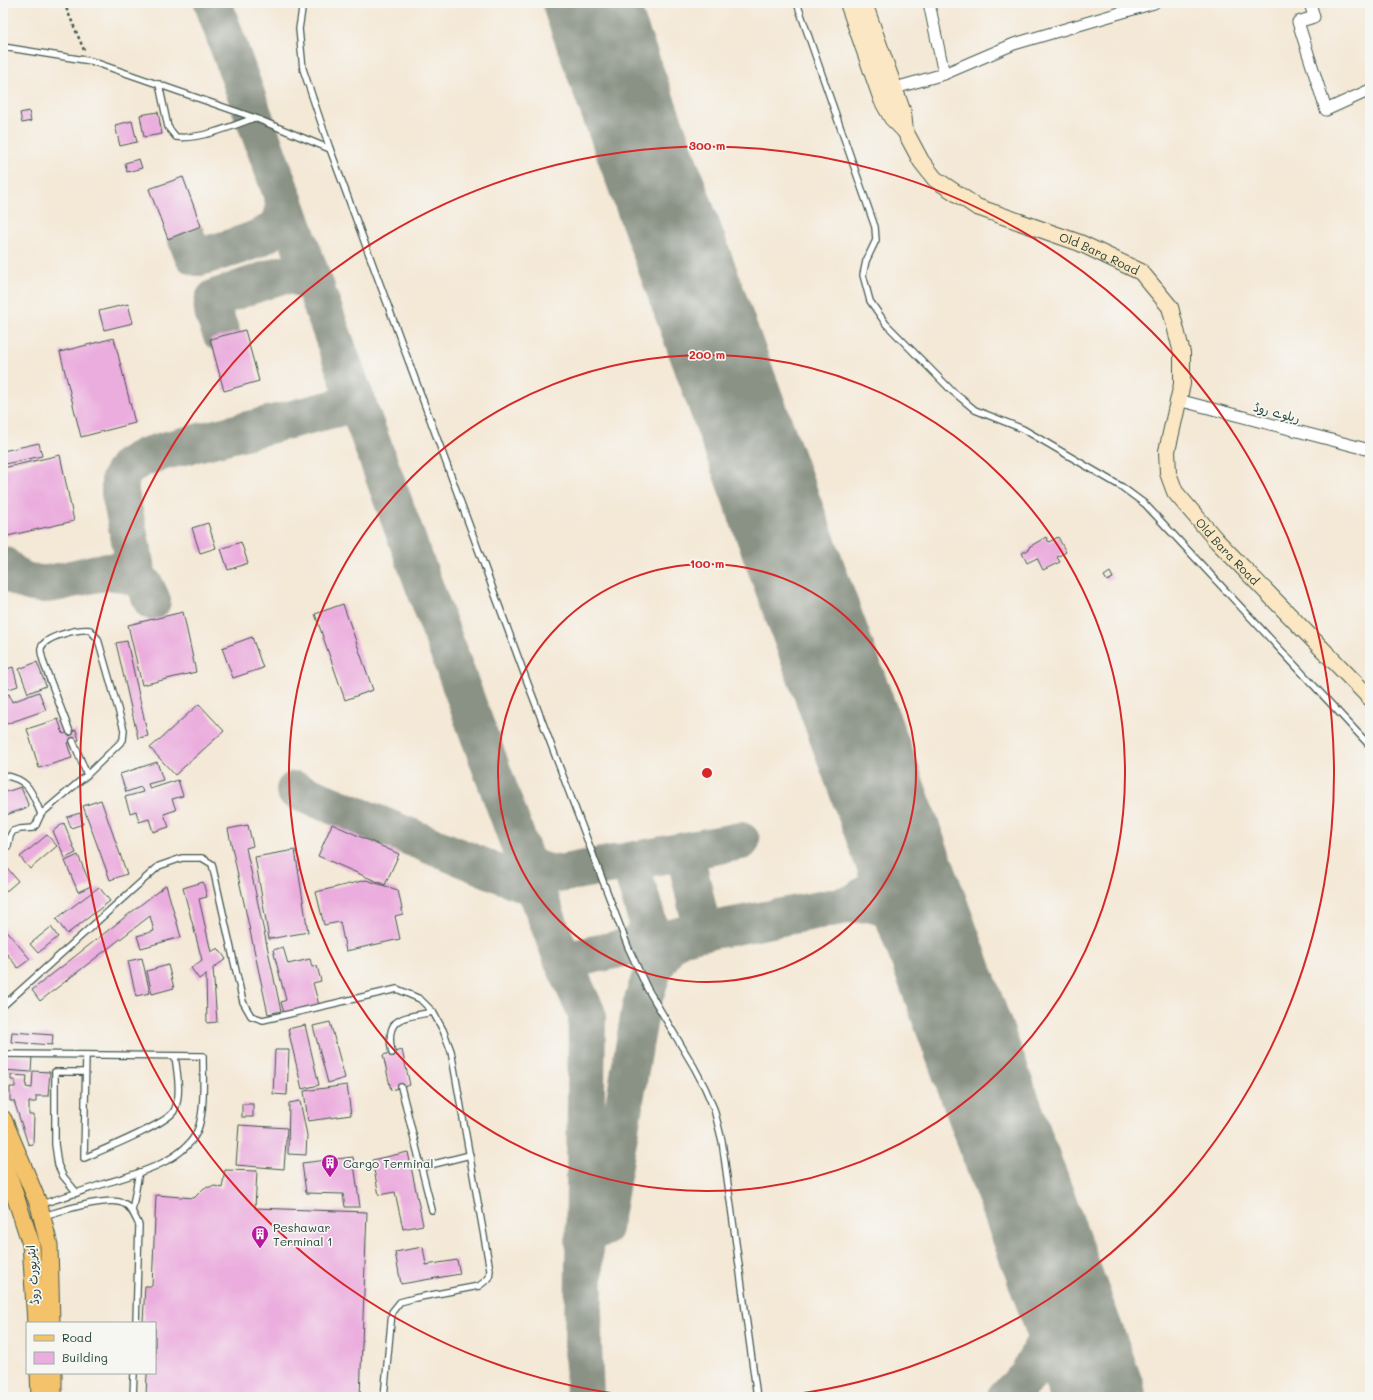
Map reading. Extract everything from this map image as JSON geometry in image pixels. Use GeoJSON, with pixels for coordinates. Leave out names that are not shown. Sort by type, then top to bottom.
{"type":"FeatureCollection","features":[{"type":"Feature","properties":{"kind":"main road"},"geometry":{"type":"LineString","coordinates":[[3,1119],[41,1210],[49,1246],[51,1322]]}},
{"type":"Feature","properties":{"kind":"main road","name":"ایئرپورٹ روڈ"},"geometry":{"type":"LineString","coordinates":[[3,1159],[31,1244],[36,1322]]}},
{"type":"Feature","properties":{"kind":"main road"},"geometry":{"type":"LineString","coordinates":[[39,1374],[40,1397]]}},
{"type":"Feature","properties":{"kind":"main road"},"geometry":{"type":"LineString","coordinates":[[53,1374],[54,1397]]}},
{"type":"Feature","properties":{"kind":"street"},"geometry":{"type":"LineString","coordinates":[[848,3],[882,100],[892,118],[905,131]]}},
{"type":"Feature","properties":{"kind":"street","name":"Old Bara Road"},"geometry":{"type":"LineString","coordinates":[[864,3],[895,88],[903,113],[905,131],[921,161],[935,179],[977,207],[1080,243],[1141,272],[1170,307],[1182,353],[1182,384],[1167,451],[1168,473],[1175,492],[1217,540],[1370,698]]}},
{"type":"Feature","properties":{"kind":"street"},"geometry":{"type":"LineString","coordinates":[[929,3],[944,74]]}},
{"type":"Feature","properties":{"kind":"street"},"geometry":{"type":"LineString","coordinates":[[895,88],[944,74],[1014,44],[1154,3]]}},
{"type":"Feature","properties":{"kind":"street"},"geometry":{"type":"LineString","coordinates":[[1310,3],[1314,17],[1298,22],[1326,110],[1370,90]]}},
{"type":"Feature","properties":{"kind":"street","name":"ریلوے روڈ"},"geometry":{"type":"LineString","coordinates":[[1178,400],[1370,450]]}},
{"type":"Feature","properties":{"kind":"lane"},"geometry":{"type":"LineString","coordinates":[[303,3],[300,29],[303,70],[330,149],[525,676],[628,947],[647,988],[694,1067],[714,1109],[722,1141],[757,1397]]}},
{"type":"Feature","properties":{"kind":"lane"},"geometry":{"type":"LineString","coordinates":[[797,3],[875,227],[876,240],[866,261],[863,275],[870,301],[886,324],[951,390],[975,410],[1023,429],[1122,487],[1145,504],[1370,746]]}},
{"type":"Feature","properties":{"kind":"lane"},"geometry":{"type":"LineString","coordinates":[[3,46],[91,61],[255,118],[330,149]]}},
{"type":"Feature","properties":{"kind":"lane"},"geometry":{"type":"LineString","coordinates":[[159,84],[168,127],[176,137],[193,137],[255,118]]}},
{"type":"Feature","properties":{"kind":"lane"},"geometry":{"type":"LineString","coordinates":[[3,850],[8,846],[10,836],[13,831],[34,828],[41,814],[87,775],[120,744],[124,736],[124,730],[98,639],[90,630],[81,630],[53,637],[47,640],[41,653],[70,732]]}},
{"type":"Feature","properties":{"kind":"lane"},"geometry":{"type":"LineString","coordinates":[[73,741],[87,775]]}},
{"type":"Feature","properties":{"kind":"lane"},"geometry":{"type":"LineString","coordinates":[[3,775],[22,780],[29,788],[41,814]]}},
{"type":"Feature","properties":{"kind":"lane"},"geometry":{"type":"LineString","coordinates":[[3,1006],[159,866],[182,858],[202,858],[212,864],[243,1002],[251,1016],[263,1020],[397,990],[420,999],[433,1012],[443,1030],[451,1051],[490,1270],[489,1278],[480,1286],[400,1302],[392,1312],[384,1397]]}},
{"type":"Feature","properties":{"kind":"lane"},"geometry":{"type":"LineString","coordinates":[[392,1052],[389,1038],[396,1021],[407,1017],[433,1012]]}},
{"type":"Feature","properties":{"kind":"lane"},"geometry":{"type":"LineString","coordinates":[[3,1054],[203,1056],[202,1115],[198,1131],[187,1145],[174,1157],[152,1168],[77,1193],[41,1210]]}},
{"type":"Feature","properties":{"kind":"lane"},"geometry":{"type":"LineString","coordinates":[[86,1055],[84,1158],[166,1120],[174,1112],[179,1096],[175,1056]]}},
{"type":"Feature","properties":{"kind":"lane"},"geometry":{"type":"LineString","coordinates":[[77,1193],[63,1176],[58,1165],[55,1144],[55,1072],[86,1072]]}},
{"type":"Feature","properties":{"kind":"lane"},"geometry":{"type":"LineString","coordinates":[[401,1087],[432,1210]]}},
{"type":"Feature","properties":{"kind":"lane"},"geometry":{"type":"LineString","coordinates":[[422,1167],[470,1155]]}},
{"type":"Feature","properties":{"kind":"lane"},"geometry":{"type":"LineString","coordinates":[[132,1211],[139,1172]]}},
{"type":"Feature","properties":{"kind":"lane"},"geometry":{"type":"LineString","coordinates":[[41,1210],[108,1200],[124,1203],[132,1211],[139,1225],[136,1322]]}},
{"type":"Feature","properties":{"kind":"lane"},"geometry":{"type":"LineString","coordinates":[[133,1397],[134,1374]]}},
{"type":"Feature","properties":{"kind":"path"},"geometry":{"type":"LineString","coordinates":[[64,3],[81,44]]}},
{"type":"Feature","properties":{"kind":"building"},"geometry":{"type":"Polygon","coordinates":[[[29,111],[31,121],[22,123],[20,113],[29,111]]]}},
{"type":"Feature","properties":{"kind":"building"},"geometry":{"type":"Polygon","coordinates":[[[158,112],[162,134],[144,137],[140,115],[158,112]]]}},
{"type":"Feature","properties":{"kind":"building"},"geometry":{"type":"Polygon","coordinates":[[[132,121],[137,142],[120,146],[115,125],[132,121]]]}},
{"type":"Feature","properties":{"kind":"building"},"geometry":{"type":"Polygon","coordinates":[[[139,159],[142,168],[127,172],[125,163],[139,159]]]}},
{"type":"Feature","properties":{"kind":"building"},"geometry":{"type":"Polygon","coordinates":[[[183,177],[201,226],[168,239],[149,189],[183,177]]]}},
{"type":"Feature","properties":{"kind":"building"},"geometry":{"type":"Polygon","coordinates":[[[128,304],[133,323],[104,330],[99,311],[128,304]]]}},
{"type":"Feature","properties":{"kind":"building"},"geometry":{"type":"Polygon","coordinates":[[[245,330],[259,381],[224,391],[210,339],[245,330]]]}},
{"type":"Feature","properties":{"kind":"building"},"geometry":{"type":"Polygon","coordinates":[[[114,338],[135,423],[81,437],[60,352],[114,338]]]}},
{"type":"Feature","properties":{"kind":"building"},"geometry":{"type":"Polygon","coordinates":[[[39,443],[42,456],[5,464],[3,451],[39,443]]]}},
{"type":"Feature","properties":{"kind":"building"},"geometry":{"type":"Polygon","coordinates":[[[60,455],[74,521],[3,537],[3,468],[60,455]]]}},
{"type":"Feature","properties":{"kind":"building"},"geometry":{"type":"Polygon","coordinates":[[[208,523],[216,548],[200,553],[192,528],[208,523]]]}},
{"type":"Feature","properties":{"kind":"building"},"geometry":{"type":"Polygon","coordinates":[[[1046,537],[1049,542],[1058,537],[1066,552],[1057,557],[1060,562],[1043,570],[1037,558],[1027,563],[1022,553],[1046,537]]]}},
{"type":"Feature","properties":{"kind":"building"},"geometry":{"type":"Polygon","coordinates":[[[241,542],[248,563],[228,570],[221,549],[241,542]]]}},
{"type":"Feature","properties":{"kind":"building"},"geometry":{"type":"Polygon","coordinates":[[[1110,572],[1113,578],[1107,581],[1104,576],[1110,572]]]}},
{"type":"Feature","properties":{"kind":"building"},"geometry":{"type":"Polygon","coordinates":[[[343,604],[373,690],[345,700],[315,614],[343,604]]]}},
{"type":"Feature","properties":{"kind":"building"},"geometry":{"type":"Polygon","coordinates":[[[183,612],[196,672],[142,685],[128,625],[183,612]]]}},
{"type":"Feature","properties":{"kind":"building"},"geometry":{"type":"Polygon","coordinates":[[[252,637],[263,668],[233,678],[222,648],[252,637]]]}},
{"type":"Feature","properties":{"kind":"building"},"geometry":{"type":"Polygon","coordinates":[[[127,641],[148,736],[138,738],[116,643],[127,641]]]}},
{"type":"Feature","properties":{"kind":"building"},"geometry":{"type":"Polygon","coordinates":[[[3,654],[7,669],[13,667],[18,686],[3,691],[3,654]]]}},
{"type":"Feature","properties":{"kind":"building"},"geometry":{"type":"Polygon","coordinates":[[[37,662],[46,686],[28,693],[19,669],[37,662]]]}},
{"type":"Feature","properties":{"kind":"building"},"geometry":{"type":"Polygon","coordinates":[[[39,692],[46,710],[3,725],[3,696],[9,694],[12,702],[39,692]]]}},
{"type":"Feature","properties":{"kind":"building"},"geometry":{"type":"Polygon","coordinates":[[[199,704],[224,731],[175,775],[150,748],[199,704]]]}},
{"type":"Feature","properties":{"kind":"building"},"geometry":{"type":"Polygon","coordinates":[[[58,719],[63,734],[76,730],[79,740],[67,743],[72,758],[39,768],[27,729],[58,719]]]}},
{"type":"Feature","properties":{"kind":"building"},"geometry":{"type":"Polygon","coordinates":[[[157,762],[163,780],[148,784],[150,789],[178,780],[183,796],[172,799],[176,810],[164,814],[169,827],[153,832],[149,819],[139,822],[136,811],[130,813],[125,797],[143,792],[141,787],[126,792],[120,774],[157,762]]]}},
{"type":"Feature","properties":{"kind":"building"},"geometry":{"type":"Polygon","coordinates":[[[21,787],[29,807],[3,816],[3,793],[21,787]]]}},
{"type":"Feature","properties":{"kind":"building"},"geometry":{"type":"Polygon","coordinates":[[[101,800],[127,874],[110,880],[83,806],[101,800]]]}},
{"type":"Feature","properties":{"kind":"building"},"geometry":{"type":"Polygon","coordinates":[[[80,813],[83,824],[71,828],[67,817],[80,813]]]}},
{"type":"Feature","properties":{"kind":"building"},"geometry":{"type":"Polygon","coordinates":[[[64,823],[76,853],[65,858],[53,831],[64,823]]]}},
{"type":"Feature","properties":{"kind":"building"},"geometry":{"type":"Polygon","coordinates":[[[332,824],[399,854],[385,885],[318,856],[332,824]]]}},
{"type":"Feature","properties":{"kind":"building"},"geometry":{"type":"Polygon","coordinates":[[[248,825],[253,846],[246,848],[281,1011],[268,1014],[228,829],[248,825]]]}},
{"type":"Feature","properties":{"kind":"building"},"geometry":{"type":"Polygon","coordinates":[[[47,835],[57,846],[30,869],[20,857],[47,835]]]}},
{"type":"Feature","properties":{"kind":"building"},"geometry":{"type":"Polygon","coordinates":[[[295,850],[308,932],[269,939],[255,857],[295,850]]]}},
{"type":"Feature","properties":{"kind":"building"},"geometry":{"type":"Polygon","coordinates":[[[78,855],[91,886],[78,892],[65,861],[78,855]]]}},
{"type":"Feature","properties":{"kind":"building"},"geometry":{"type":"Polygon","coordinates":[[[8,869],[18,881],[3,894],[3,873],[8,869]]]}},
{"type":"Feature","properties":{"kind":"building"},"geometry":{"type":"Polygon","coordinates":[[[366,880],[398,890],[403,914],[395,916],[400,939],[346,951],[340,922],[324,925],[316,892],[366,880]]]}},
{"type":"Feature","properties":{"kind":"building"},"geometry":{"type":"Polygon","coordinates":[[[203,882],[207,897],[199,899],[211,952],[218,948],[226,959],[213,968],[217,1022],[207,1023],[206,974],[199,979],[191,968],[202,960],[183,888],[203,882]]]}},
{"type":"Feature","properties":{"kind":"building"},"geometry":{"type":"Polygon","coordinates":[[[166,885],[181,937],[141,948],[137,936],[154,931],[150,916],[40,1001],[32,990],[166,885]]]}},
{"type":"Feature","properties":{"kind":"building"},"geometry":{"type":"Polygon","coordinates":[[[99,887],[110,901],[67,934],[56,919],[99,887]]]}},
{"type":"Feature","properties":{"kind":"building"},"geometry":{"type":"Polygon","coordinates":[[[3,927],[30,959],[18,968],[3,949],[3,927]]]}},
{"type":"Feature","properties":{"kind":"building"},"geometry":{"type":"Polygon","coordinates":[[[51,927],[58,937],[38,953],[30,944],[51,927]]]}},
{"type":"Feature","properties":{"kind":"building"},"geometry":{"type":"Polygon","coordinates":[[[283,947],[288,964],[310,959],[312,967],[317,966],[321,981],[313,983],[319,1005],[284,1013],[281,1002],[286,1000],[273,950],[283,947]]]}},
{"type":"Feature","properties":{"kind":"building"},"geometry":{"type":"Polygon","coordinates":[[[142,958],[150,993],[136,996],[128,961],[142,958]]]}},
{"type":"Feature","properties":{"kind":"building"},"geometry":{"type":"Polygon","coordinates":[[[168,965],[174,988],[152,994],[147,971],[168,965]]]}},
{"type":"Feature","properties":{"kind":"building"},"geometry":{"type":"Polygon","coordinates":[[[330,1022],[345,1078],[328,1083],[313,1026],[330,1022]]]}},
{"type":"Feature","properties":{"kind":"building"},"geometry":{"type":"Polygon","coordinates":[[[305,1025],[319,1085],[302,1089],[288,1029],[305,1025]]]}},
{"type":"Feature","properties":{"kind":"building"},"geometry":{"type":"Polygon","coordinates":[[[12,1032],[53,1035],[52,1045],[11,1042],[12,1032]]]}},
{"type":"Feature","properties":{"kind":"building"},"geometry":{"type":"Polygon","coordinates":[[[275,1050],[289,1050],[287,1095],[273,1094],[275,1050]]]}},
{"type":"Feature","properties":{"kind":"building"},"geometry":{"type":"Polygon","coordinates":[[[402,1050],[410,1085],[391,1090],[383,1055],[402,1050]]]}},
{"type":"Feature","properties":{"kind":"building"},"geometry":{"type":"Polygon","coordinates":[[[6,1055],[32,1057],[31,1072],[4,1070],[6,1055]]]}},
{"type":"Feature","properties":{"kind":"building"},"geometry":{"type":"Polygon","coordinates":[[[33,1071],[50,1072],[48,1096],[36,1096],[36,1102],[29,1102],[29,1115],[34,1115],[33,1145],[28,1144],[14,1101],[10,1101],[10,1087],[15,1087],[15,1080],[11,1080],[11,1075],[27,1076],[26,1087],[32,1088],[33,1071]]]}},
{"type":"Feature","properties":{"kind":"building"},"geometry":{"type":"Polygon","coordinates":[[[347,1085],[351,1115],[308,1121],[304,1091],[347,1085]]]}},
{"type":"Feature","properties":{"kind":"building"},"geometry":{"type":"Polygon","coordinates":[[[300,1101],[307,1135],[306,1155],[288,1154],[289,1103],[300,1101]]]}},
{"type":"Feature","properties":{"kind":"building"},"geometry":{"type":"Polygon","coordinates":[[[242,1104],[253,1104],[253,1117],[242,1117],[242,1104]]]}},
{"type":"Feature","properties":{"kind":"building"},"geometry":{"type":"Polygon","coordinates":[[[239,1125],[287,1128],[284,1169],[236,1165],[239,1125]]]}},
{"type":"Feature","properties":{"kind":"building"},"geometry":{"type":"Polygon","coordinates":[[[408,1152],[423,1225],[403,1229],[395,1192],[379,1195],[372,1160],[408,1152]]]}},
{"type":"Feature","properties":{"kind":"building","name":"Cargo Terminal"},"geometry":{"type":"Polygon","coordinates":[[[353,1157],[360,1207],[345,1207],[343,1194],[306,1193],[302,1163],[353,1157]]]}},
{"type":"Feature","properties":{"kind":"building","name":"Peshawar Terminal 1"},"geometry":{"type":"Polygon","coordinates":[[[225,1170],[257,1171],[255,1208],[367,1212],[360,1397],[146,1397],[147,1374],[156,1374],[156,1322],[143,1322],[145,1286],[152,1286],[156,1195],[194,1198],[204,1188],[215,1186],[222,1188],[225,1170]]]}},
{"type":"Feature","properties":{"kind":"building"},"geometry":{"type":"Polygon","coordinates":[[[423,1247],[426,1265],[457,1260],[460,1274],[401,1284],[395,1252],[423,1247]]]}},
{"type":"Feature","properties":{"kind":"taxiway"},"geometry":{"type":"LineString","coordinates":[[213,3],[357,403],[526,863],[563,961],[587,1014],[583,1345],[585,1397]]}},
{"type":"Feature","properties":{"kind":"taxiway"},"geometry":{"type":"LineString","coordinates":[[186,237],[193,255],[196,257],[254,240],[273,230],[279,222],[285,203]]}},
{"type":"Feature","properties":{"kind":"taxiway"},"geometry":{"type":"LineString","coordinates":[[221,333],[213,310],[213,302],[215,298],[281,275],[291,275],[316,287]]}},
{"type":"Feature","properties":{"kind":"taxiway"},"geometry":{"type":"LineString","coordinates":[[152,601],[145,586],[138,578],[120,493],[120,479],[128,466],[144,457],[164,451],[357,403]]}},
{"type":"Feature","properties":{"kind":"taxiway"},"geometry":{"type":"LineString","coordinates":[[3,565],[17,577],[33,583],[54,583],[87,575],[108,572],[138,578]]}},
{"type":"Feature","properties":{"kind":"taxiway"},"geometry":{"type":"LineString","coordinates":[[295,790],[535,888]]}},
{"type":"Feature","properties":{"kind":"taxiway"},"geometry":{"type":"LineString","coordinates":[[526,863],[544,872],[564,873],[741,841]]}},
{"type":"Feature","properties":{"kind":"taxiway"},"geometry":{"type":"LineString","coordinates":[[688,935],[696,925],[699,915],[688,866],[689,860],[696,849]]}},
{"type":"Feature","properties":{"kind":"taxiway"},"geometry":{"type":"LineString","coordinates":[[638,945],[643,938],[648,923],[634,876],[643,859]]}},
{"type":"Feature","properties":{"kind":"taxiway"},"geometry":{"type":"LineString","coordinates":[[852,904],[894,876],[904,863]]}},
{"type":"Feature","properties":{"kind":"taxiway"},"geometry":{"type":"LineString","coordinates":[[563,961],[680,936],[852,904],[870,903],[925,920]]}},
{"type":"Feature","properties":{"kind":"taxiway"},"geometry":{"type":"LineString","coordinates":[[603,1228],[641,1006],[653,970],[668,946],[680,936]]}},
{"type":"Feature","properties":{"kind":"taxiway"},"geometry":{"type":"LineString","coordinates":[[1006,1397],[1027,1377],[1045,1342],[1052,1318],[1050,1266]]}},
{"type":"Feature","properties":{"kind":"runway"},"geometry":{"type":"LineString","coordinates":[[590,3],[1099,1397]]}},
{"type":"Feature","properties":{"kind":"place","name":"Cargo Terminal"},"geometry":{"type":"Point","coordinates":[330,1178]}},
{"type":"Feature","properties":{"kind":"place","name":"Peshawar Terminal 1"},"geometry":{"type":"Point","coordinates":[260,1249]}}]}
